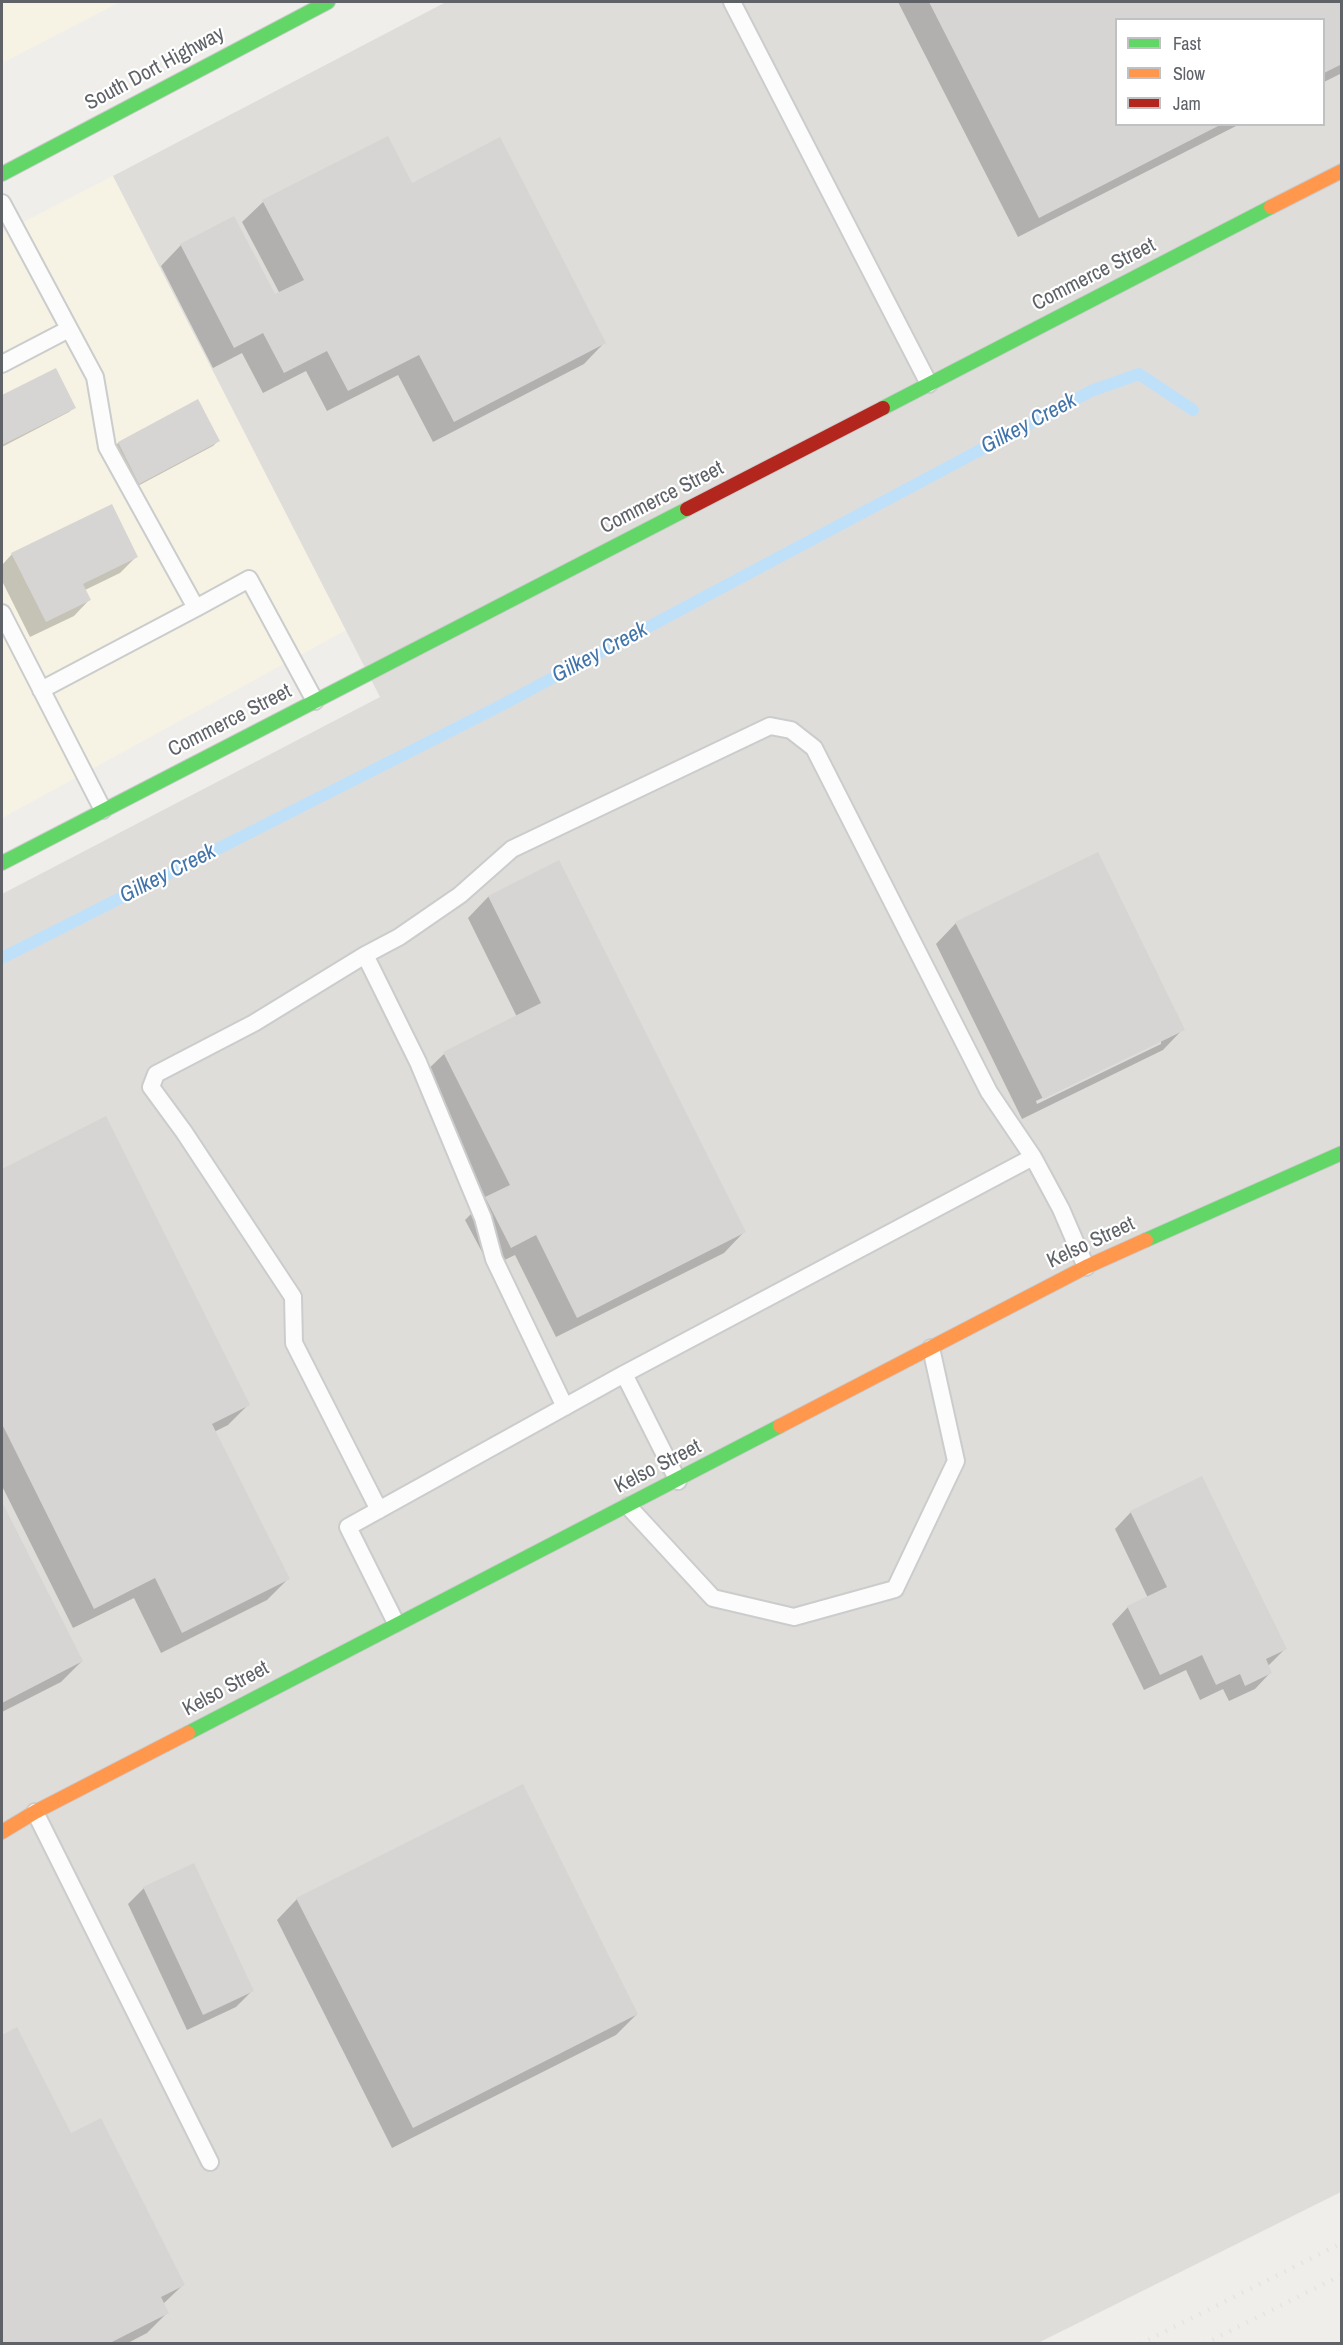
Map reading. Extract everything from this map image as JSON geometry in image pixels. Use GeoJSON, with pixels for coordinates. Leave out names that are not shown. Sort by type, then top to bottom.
{"type":"FeatureCollection","features":[{"type":"Feature","properties":{"kind":"street","name":"South Dort Highway"},"geometry":{"type":"LineString","coordinates":[[2,174],[328,2]]}},
{"type":"Feature","properties":{"kind":"street","name":"Commerce Street"},"geometry":{"type":"LineString","coordinates":[[2,862],[1341,171]]}},
{"type":"Feature","properties":{"kind":"street","name":"Kelso Street"},"geometry":{"type":"LineString","coordinates":[[2,1832],[35,1812],[396,1623],[678,1481],[1086,1267],[1341,1153]]}},
{"type":"Feature","properties":{"kind":"lane"},"geometry":{"type":"LineString","coordinates":[[732,2],[929,384]]}},
{"type":"Feature","properties":{"kind":"lane"},"geometry":{"type":"LineString","coordinates":[[2,203],[95,377],[107,447],[196,608]]}},
{"type":"Feature","properties":{"kind":"lane"},"geometry":{"type":"LineString","coordinates":[[2,364],[69,328]]}},
{"type":"Feature","properties":{"kind":"lane"},"geometry":{"type":"LineString","coordinates":[[41,690],[249,579],[315,701]]}},
{"type":"Feature","properties":{"kind":"lane"},"geometry":{"type":"LineString","coordinates":[[2,614],[103,810]]}},
{"type":"Feature","properties":{"kind":"lane"},"geometry":{"type":"LineString","coordinates":[[379,1510],[294,1343],[293,1297],[184,1132],[151,1087],[156,1074],[254,1023],[365,955],[399,937],[460,895],[512,849],[770,726],[791,730],[814,748],[989,1092],[1033,1157],[1061,1209],[1086,1267]]}},
{"type":"Feature","properties":{"kind":"lane"},"geometry":{"type":"LineString","coordinates":[[365,955],[418,1062],[483,1218],[494,1259],[565,1407]]}},
{"type":"Feature","properties":{"kind":"lane"},"geometry":{"type":"LineString","coordinates":[[396,1623],[348,1527],[624,1374],[1033,1157]]}},
{"type":"Feature","properties":{"kind":"lane"},"geometry":{"type":"LineString","coordinates":[[628,1506],[713,1598],[794,1617],[895,1589],[956,1461],[931,1348]]}},
{"type":"Feature","properties":{"kind":"lane"},"geometry":{"type":"LineString","coordinates":[[624,1374],[678,1481]]}},
{"type":"Feature","properties":{"kind":"lane"},"geometry":{"type":"LineString","coordinates":[[35,1812],[210,2162]]}},
{"type":"Feature","properties":{"kind":"shaded area"},"geometry":{"type":"Polygon","coordinates":[[[2,2],[120,2],[4,62],[2,2]]]}},
{"type":"Feature","properties":{"kind":"shaded area"},"geometry":{"type":"Polygon","coordinates":[[[446,2],[1341,2],[1341,2192],[1038,2343],[2,2344],[2,894],[380,697],[113,176],[446,2]]]}},
{"type":"Feature","properties":{"kind":"shaded area"},"geometry":{"type":"Polygon","coordinates":[[[113,176],[346,630],[2,818],[2,233],[113,176]]]}},
{"type":"Feature","properties":{"kind":"building"},"geometry":{"type":"Polygon","coordinates":[[[929,2],[1342,2],[1342,64],[1325,72],[1325,18],[1115,18],[1115,126],[1218,126],[1039,218],[929,2]]]}},
{"type":"Feature","properties":{"kind":"building"},"geometry":{"type":"Polygon","coordinates":[[[388,136],[412,183],[500,137],[606,343],[454,422],[419,355],[348,391],[327,351],[284,373],[263,333],[234,348],[180,244],[234,216],[275,294],[304,280],[262,200],[388,136]]]}},
{"type":"Feature","properties":{"kind":"building"},"geometry":{"type":"Polygon","coordinates":[[[56,368],[76,408],[2,445],[2,395],[56,368]]]}},
{"type":"Feature","properties":{"kind":"building"},"geometry":{"type":"Polygon","coordinates":[[[198,399],[220,441],[139,484],[118,442],[198,399]]]}},
{"type":"Feature","properties":{"kind":"building"},"geometry":{"type":"Polygon","coordinates":[[[112,504],[138,557],[83,584],[91,600],[46,622],[11,553],[112,504]]]}},
{"type":"Feature","properties":{"kind":"building"},"geometry":{"type":"Polygon","coordinates":[[[1098,852],[1185,1030],[1043,1099],[955,922],[1098,852]]]}},
{"type":"Feature","properties":{"kind":"building"},"geometry":{"type":"Polygon","coordinates":[[[559,860],[746,1232],[577,1318],[536,1235],[511,1248],[485,1197],[510,1185],[443,1052],[541,1003],[488,896],[559,860]]]}},
{"type":"Feature","properties":{"kind":"building"},"geometry":{"type":"Polygon","coordinates":[[[106,1116],[250,1405],[212,1424],[290,1579],[182,1633],[155,1578],[94,1609],[2,1424],[2,1169],[106,1116]]]}},
{"type":"Feature","properties":{"kind":"building"},"geometry":{"type":"Polygon","coordinates":[[[1202,1476],[1287,1649],[1266,1659],[1272,1673],[1245,1686],[1240,1674],[1216,1685],[1202,1655],[1160,1675],[1127,1606],[1167,1587],[1130,1511],[1202,1476]]]}},
{"type":"Feature","properties":{"kind":"building"},"geometry":{"type":"Polygon","coordinates":[[[2,1502],[83,1661],[2,1703],[2,1502]]]}},
{"type":"Feature","properties":{"kind":"building"},"geometry":{"type":"Polygon","coordinates":[[[523,1784],[638,2014],[413,2128],[296,1898],[523,1784]]]}},
{"type":"Feature","properties":{"kind":"building"},"geometry":{"type":"Polygon","coordinates":[[[194,1863],[254,1991],[203,2015],[143,1887],[194,1863]]]}},
{"type":"Feature","properties":{"kind":"building"},"geometry":{"type":"Polygon","coordinates":[[[17,2027],[71,2133],[101,2118],[185,2285],[161,2297],[169,2313],[108,2344],[2,2344],[2,2035],[17,2027]]]}},
{"type":"Feature","properties":{"kind":"waterway","name":"Gilkey Creek"},"geometry":{"type":"LineString","coordinates":[[2,958],[500,706],[1091,391],[1139,374],[1193,410]]}},
{"type":"Feature","properties":{"kind":"railway"},"geometry":{"type":"LineString","coordinates":[[1140,2344],[1342,2243]]}},
{"type":"Feature","properties":{"kind":"railway"},"geometry":{"type":"LineString","coordinates":[[1204,2344],[1342,2275]]}},
{"type":"Feature","properties":{"kind":"traffic: fast"},"geometry":{"type":"LineString","coordinates":[[2,174],[328,2]]}},
{"type":"Feature","properties":{"kind":"traffic: fast"},"geometry":{"type":"LineString","coordinates":[[883,408],[1271,207]]}},
{"type":"Feature","properties":{"kind":"traffic: fast"},"geometry":{"type":"LineString","coordinates":[[2,863],[687,509]]}},
{"type":"Feature","properties":{"kind":"traffic: fast"},"geometry":{"type":"LineString","coordinates":[[1146,1240],[1342,1153]]}},
{"type":"Feature","properties":{"kind":"traffic: fast"},"geometry":{"type":"LineString","coordinates":[[188,1733],[780,1426]]}},
{"type":"Feature","properties":{"kind":"traffic: slow"},"geometry":{"type":"LineString","coordinates":[[1271,207],[1342,171]]}},
{"type":"Feature","properties":{"kind":"traffic: slow"},"geometry":{"type":"LineString","coordinates":[[780,1426],[1086,1267],[1146,1240]]}},
{"type":"Feature","properties":{"kind":"traffic: slow"},"geometry":{"type":"LineString","coordinates":[[2,1832],[35,1812],[188,1733]]}},
{"type":"Feature","properties":{"kind":"traffic: jam"},"geometry":{"type":"LineString","coordinates":[[687,509],[883,408]]}}]}
